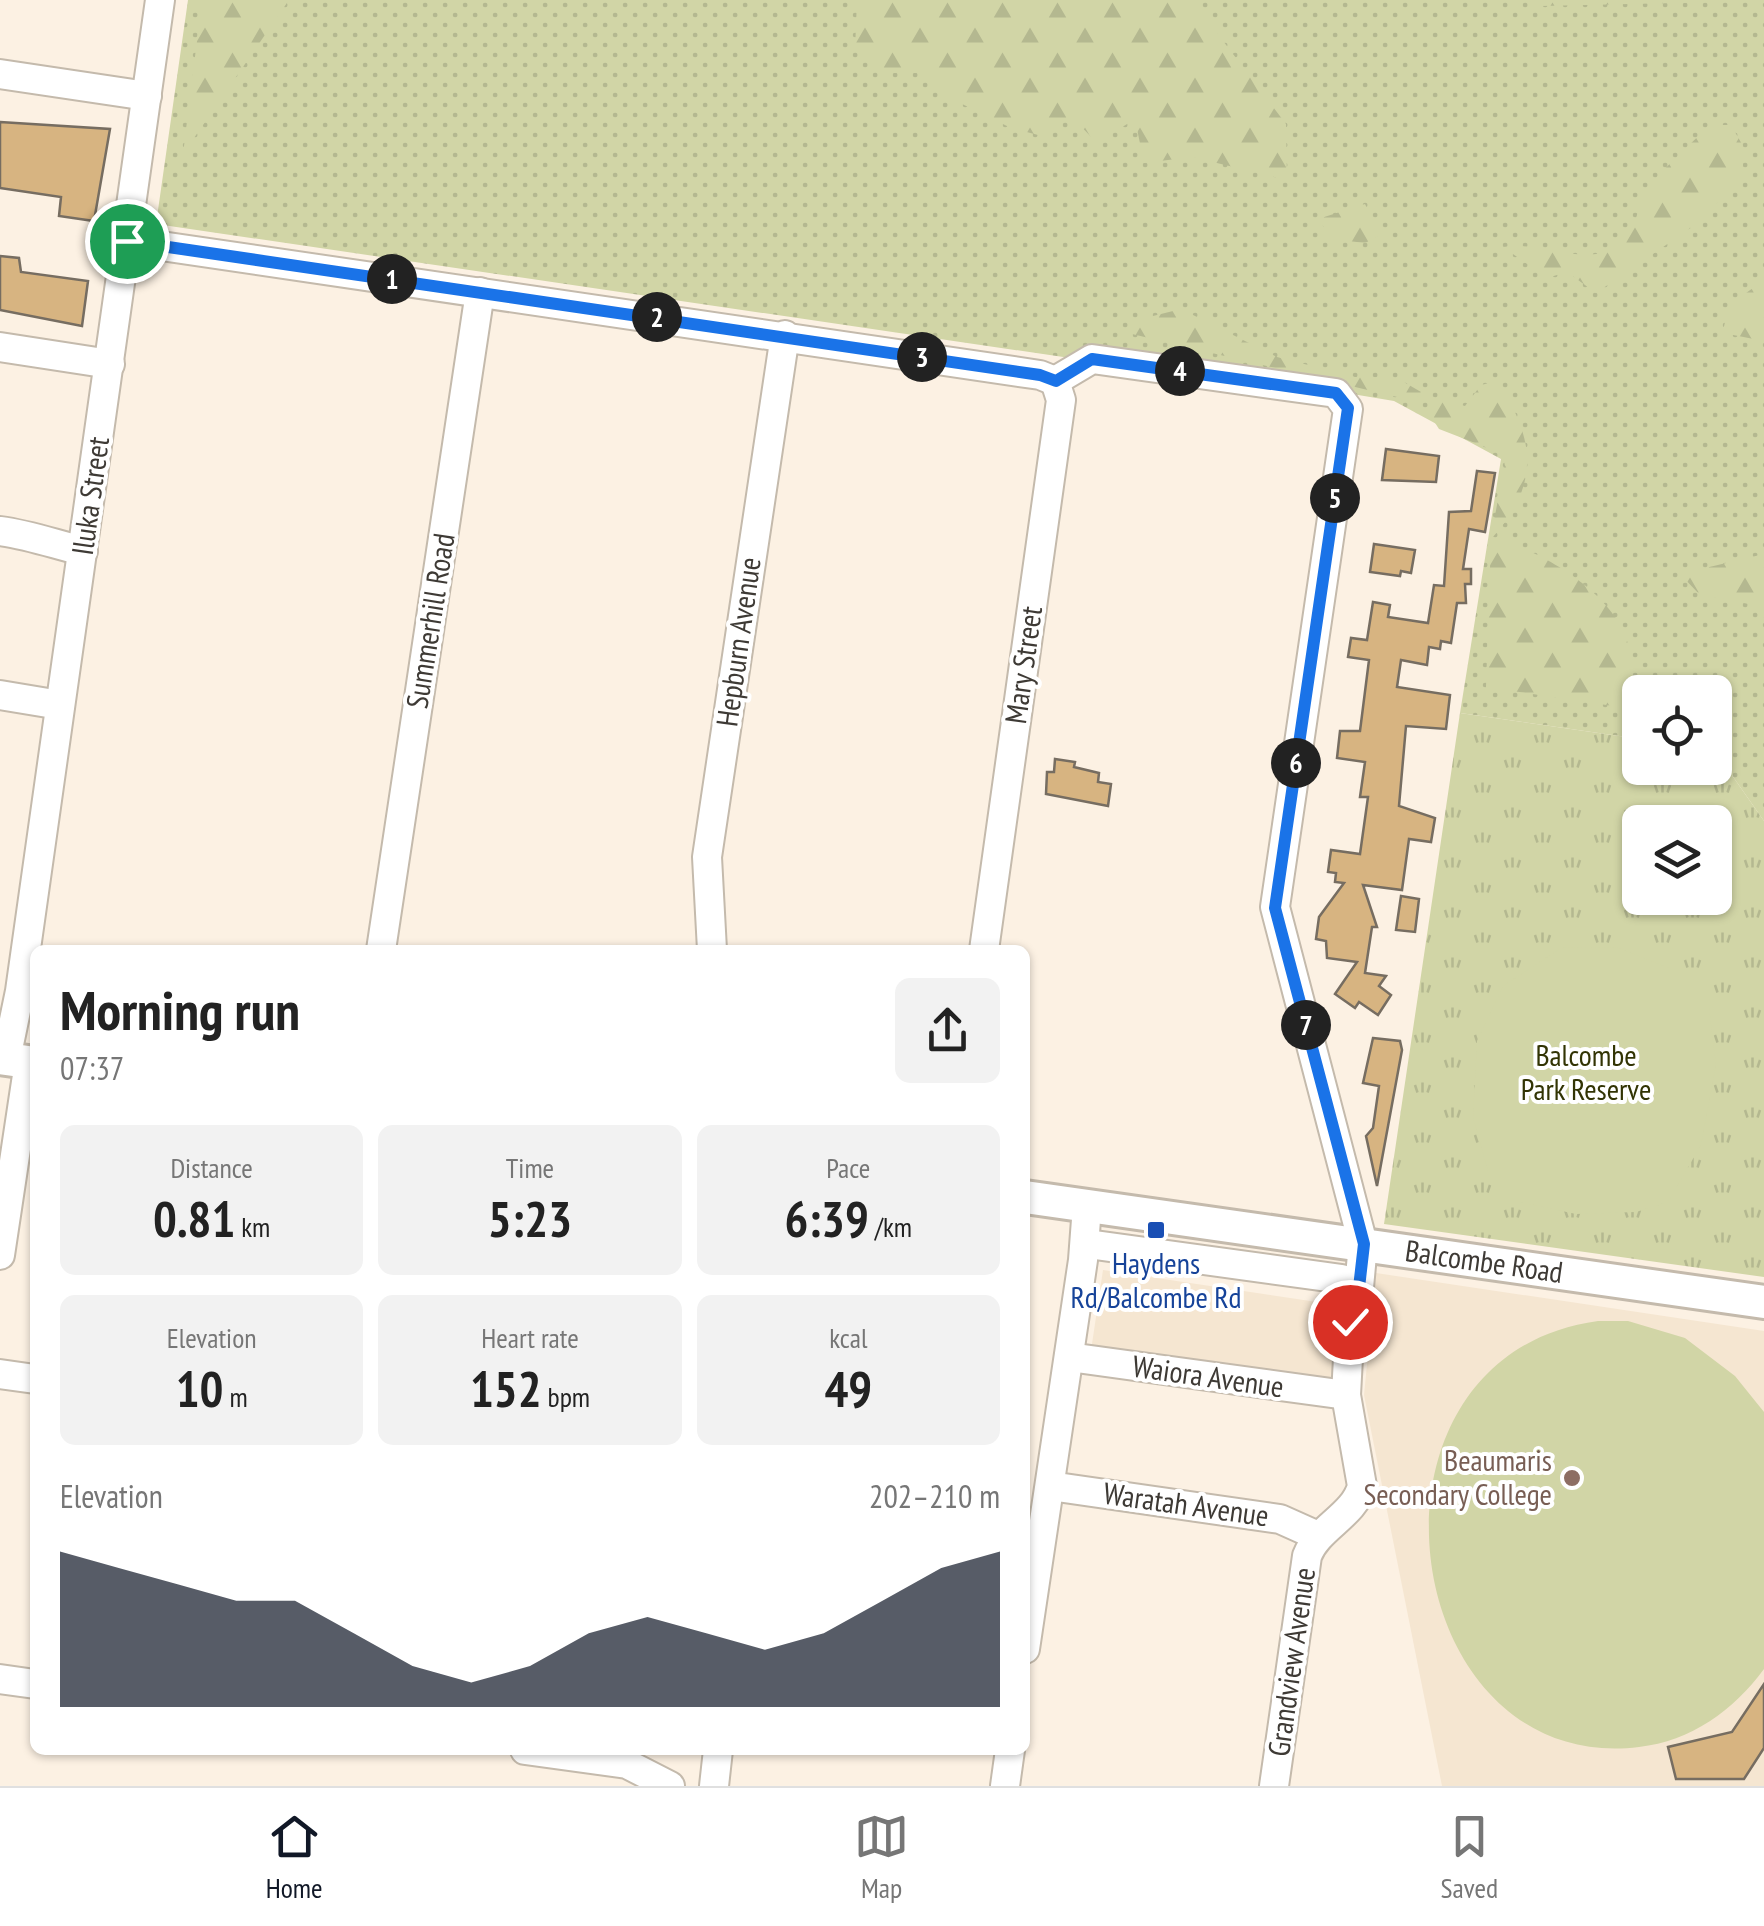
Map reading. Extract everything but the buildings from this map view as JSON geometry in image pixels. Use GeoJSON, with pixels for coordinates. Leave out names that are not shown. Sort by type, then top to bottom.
{"type":"FeatureCollection","features":[{"type":"Feature","properties":{"kind":"main road","name":"Balcombe Road"},"geometry":{"type":"LineString","coordinates":[[1030,1198],[1764,1302]]}},
{"type":"Feature","properties":{"kind":"street","name":"Iluka Street"},"geometry":{"type":"LineString","coordinates":[[0,1255],[20,991],[160,0]]}},
{"type":"Feature","properties":{"kind":"street"},"geometry":{"type":"LineString","coordinates":[[0,74],[147,96]]}},
{"type":"Feature","properties":{"kind":"street"},"geometry":{"type":"LineString","coordinates":[[127,241],[785,336],[1040,375],[1056,381],[1092,359],[1336,393],[1348,408],[1275,908],[1354,1243]]}},
{"type":"Feature","properties":{"kind":"street","name":"Summerhill Road"},"geometry":{"type":"LineString","coordinates":[[382,945],[480,292]]}},
{"type":"Feature","properties":{"kind":"street","name":"Hepburn Avenue"},"geometry":{"type":"LineString","coordinates":[[712,945],[708,858],[785,336]]}},
{"type":"Feature","properties":{"kind":"street"},"geometry":{"type":"LineString","coordinates":[[0,347],[110,364]]}},
{"type":"Feature","properties":{"kind":"street","name":"Mary Street"},"geometry":{"type":"LineString","coordinates":[[985,945],[1061,400],[1056,381]]}},
{"type":"Feature","properties":{"kind":"street"},"geometry":{"type":"LineString","coordinates":[[0,531],[38,536],[50,544],[83,551]]}},
{"type":"Feature","properties":{"kind":"street"},"geometry":{"type":"LineString","coordinates":[[0,695],[60,705]]}},
{"type":"Feature","properties":{"kind":"street"},"geometry":{"type":"LineString","coordinates":[[1030,1595],[1094,1207]]}},
{"type":"Feature","properties":{"kind":"street","name":"Grandview Avenue"},"geometry":{"type":"LineString","coordinates":[[1274,1786],[1307,1556],[1318,1536],[1354,1503],[1362,1486],[1346,1395],[1350,1322],[1342,1279],[1354,1243]]}},
{"type":"Feature","properties":{"kind":"street","name":"Grandview Avenue"},"geometry":{"type":"LineString","coordinates":[[1350,1322],[1357,1305],[1354,1243]]}},
{"type":"Feature","properties":{"kind":"street"},"geometry":{"type":"LineString","coordinates":[[1089,1252],[1342,1279]]}},
{"type":"Feature","properties":{"kind":"street","name":"Waiora Avenue"},"geometry":{"type":"LineString","coordinates":[[1069,1356],[1346,1395]]}},
{"type":"Feature","properties":{"kind":"street"},"geometry":{"type":"LineString","coordinates":[[0,1374],[30,1378]]}},
{"type":"Feature","properties":{"kind":"street","name":"Waratah Avenue"},"geometry":{"type":"LineString","coordinates":[[1050,1486],[1280,1518],[1318,1536]]}},
{"type":"Feature","properties":{"kind":"street"},"geometry":{"type":"LineString","coordinates":[[0,1679],[30,1683]]}},
{"type":"Feature","properties":{"kind":"street"},"geometry":{"type":"LineString","coordinates":[[561,1755],[627,1764],[670,1786]]}},
{"type":"Feature","properties":{"kind":"street"},"geometry":{"type":"LineString","coordinates":[[714,1786],[717,1755]]}},
{"type":"Feature","properties":{"kind":"street"},"geometry":{"type":"LineString","coordinates":[[1005,1786],[1009,1755]]}},
{"type":"Feature","properties":{"kind":"shaded area"},"geometry":{"type":"Polygon","coordinates":[[[1103,1270],[1337,1305],[1330,1398],[1089,1364],[1103,1270]]]}},
{"type":"Feature","properties":{"kind":"shaded area","name":"Beaumaris Secondary College"},"geometry":{"type":"Polygon","coordinates":[[[1376,1273],[1764,1331],[1764,1786],[1442,1786],[1364,1395],[1376,1273]]]}},
{"type":"Feature","properties":{"kind":"green space"},"geometry":{"type":"Polygon","coordinates":[[[188,0],[1764,0],[1764,821],[1732,775],[1732,675],[1622,675],[1622,736],[1460,713],[1501,459],[1394,401],[1085,349],[1070,358],[156,224],[188,0]]]}},
{"type":"Feature","properties":{"kind":"green space"},"geometry":{"type":"Polygon","coordinates":[[[202,0],[289,0],[183,154],[202,0]]]}},
{"type":"Feature","properties":{"kind":"green space"},"geometry":{"type":"Polygon","coordinates":[[[857,0],[1192,0],[1286,124],[1287,180],[1192,157],[1144,163],[1135,119],[1097,143],[1071,116],[1042,136],[1011,128],[956,101],[922,73],[878,73],[855,50],[857,0]]]}},
{"type":"Feature","properties":{"kind":"green space"},"geometry":{"type":"Polygon","coordinates":[[[1533,0],[1764,0],[1764,1],[1541,6],[1533,0]]]}},
{"type":"Feature","properties":{"kind":"green space"},"geometry":{"type":"Polygon","coordinates":[[[1709,125],[1731,125],[1743,146],[1743,175],[1698,223],[1596,293],[1567,272],[1547,278],[1503,247],[1584,255],[1612,250],[1629,235],[1654,180],[1709,125]]]}},
{"type":"Feature","properties":{"kind":"green space"},"geometry":{"type":"Polygon","coordinates":[[[1365,204],[1381,235],[1365,243],[1332,239],[1318,219],[1365,204]]]}},
{"type":"Feature","properties":{"kind":"green space"},"geometry":{"type":"Polygon","coordinates":[[[1764,280],[1764,341],[1723,333],[1732,308],[1764,280]]]}},
{"type":"Feature","properties":{"kind":"green space"},"geometry":{"type":"Polygon","coordinates":[[[1181,309],[1277,357],[1355,377],[1397,378],[1421,392],[1414,401],[1132,334],[1145,318],[1181,309]]]}},
{"type":"Feature","properties":{"kind":"green space"},"geometry":{"type":"Polygon","coordinates":[[[1497,381],[1510,402],[1525,442],[1527,461],[1519,499],[1492,538],[1555,564],[1596,595],[1612,613],[1624,632],[1630,653],[1626,675],[1622,675],[1622,707],[1486,687],[1491,538],[1506,455],[1439,429],[1428,412],[1432,397],[1465,406],[1481,385],[1497,381]]]}},
{"type":"Feature","properties":{"kind":"green space"},"geometry":{"type":"Polygon","coordinates":[[[1764,554],[1764,621],[1749,604],[1700,595],[1680,574],[1764,554]]]}},
{"type":"Feature","properties":{"kind":"green space","name":"Balcombe Park Reserve"},"geometry":{"type":"Polygon","coordinates":[[[1460,713],[1622,736],[1622,785],[1732,785],[1732,775],[1764,821],[1764,1277],[1384,1224],[1460,713]]]}},
{"type":"Feature","properties":{"kind":"green space"},"geometry":{"type":"Polygon","coordinates":[[[1616,947],[1669,968],[1709,1008],[1716,1065],[1701,1145],[1668,1202],[1636,1212],[1576,1214],[1519,1202],[1488,1171],[1473,1117],[1477,1041],[1503,986],[1561,948],[1616,947]]]}},
{"type":"Feature","properties":{"kind":"green space","name":"Beaumaris Secondary College"},"geometry":{"type":"Polygon","coordinates":[[[1598,1321],[1628,1321],[1685,1338],[1735,1376],[1764,1412],[1764,1669],[1739,1698],[1709,1722],[1676,1738],[1639,1747],[1557,1739],[1494,1698],[1451,1635],[1431,1558],[1434,1479],[1461,1407],[1516,1351],[1598,1321]]]}},
{"type":"Feature","properties":{"kind":"place","name":"Haydens Rd/Balcombe Rd"},"geometry":{"type":"Point","coordinates":[1156,1230]}},
{"type":"Feature","properties":{"kind":"place","name":"Beaumaris Secondary College"},"geometry":{"type":"Point","coordinates":[1572,1478]}},
{"type":"Feature","properties":{"kind":"route"},"geometry":{"type":"LineString","coordinates":[[127,241],[785,336],[1047,376],[1056,381],[1092,359],[1336,393],[1348,408],[1275,908],[1364,1244],[1357,1305],[1350,1322]]}}]}
